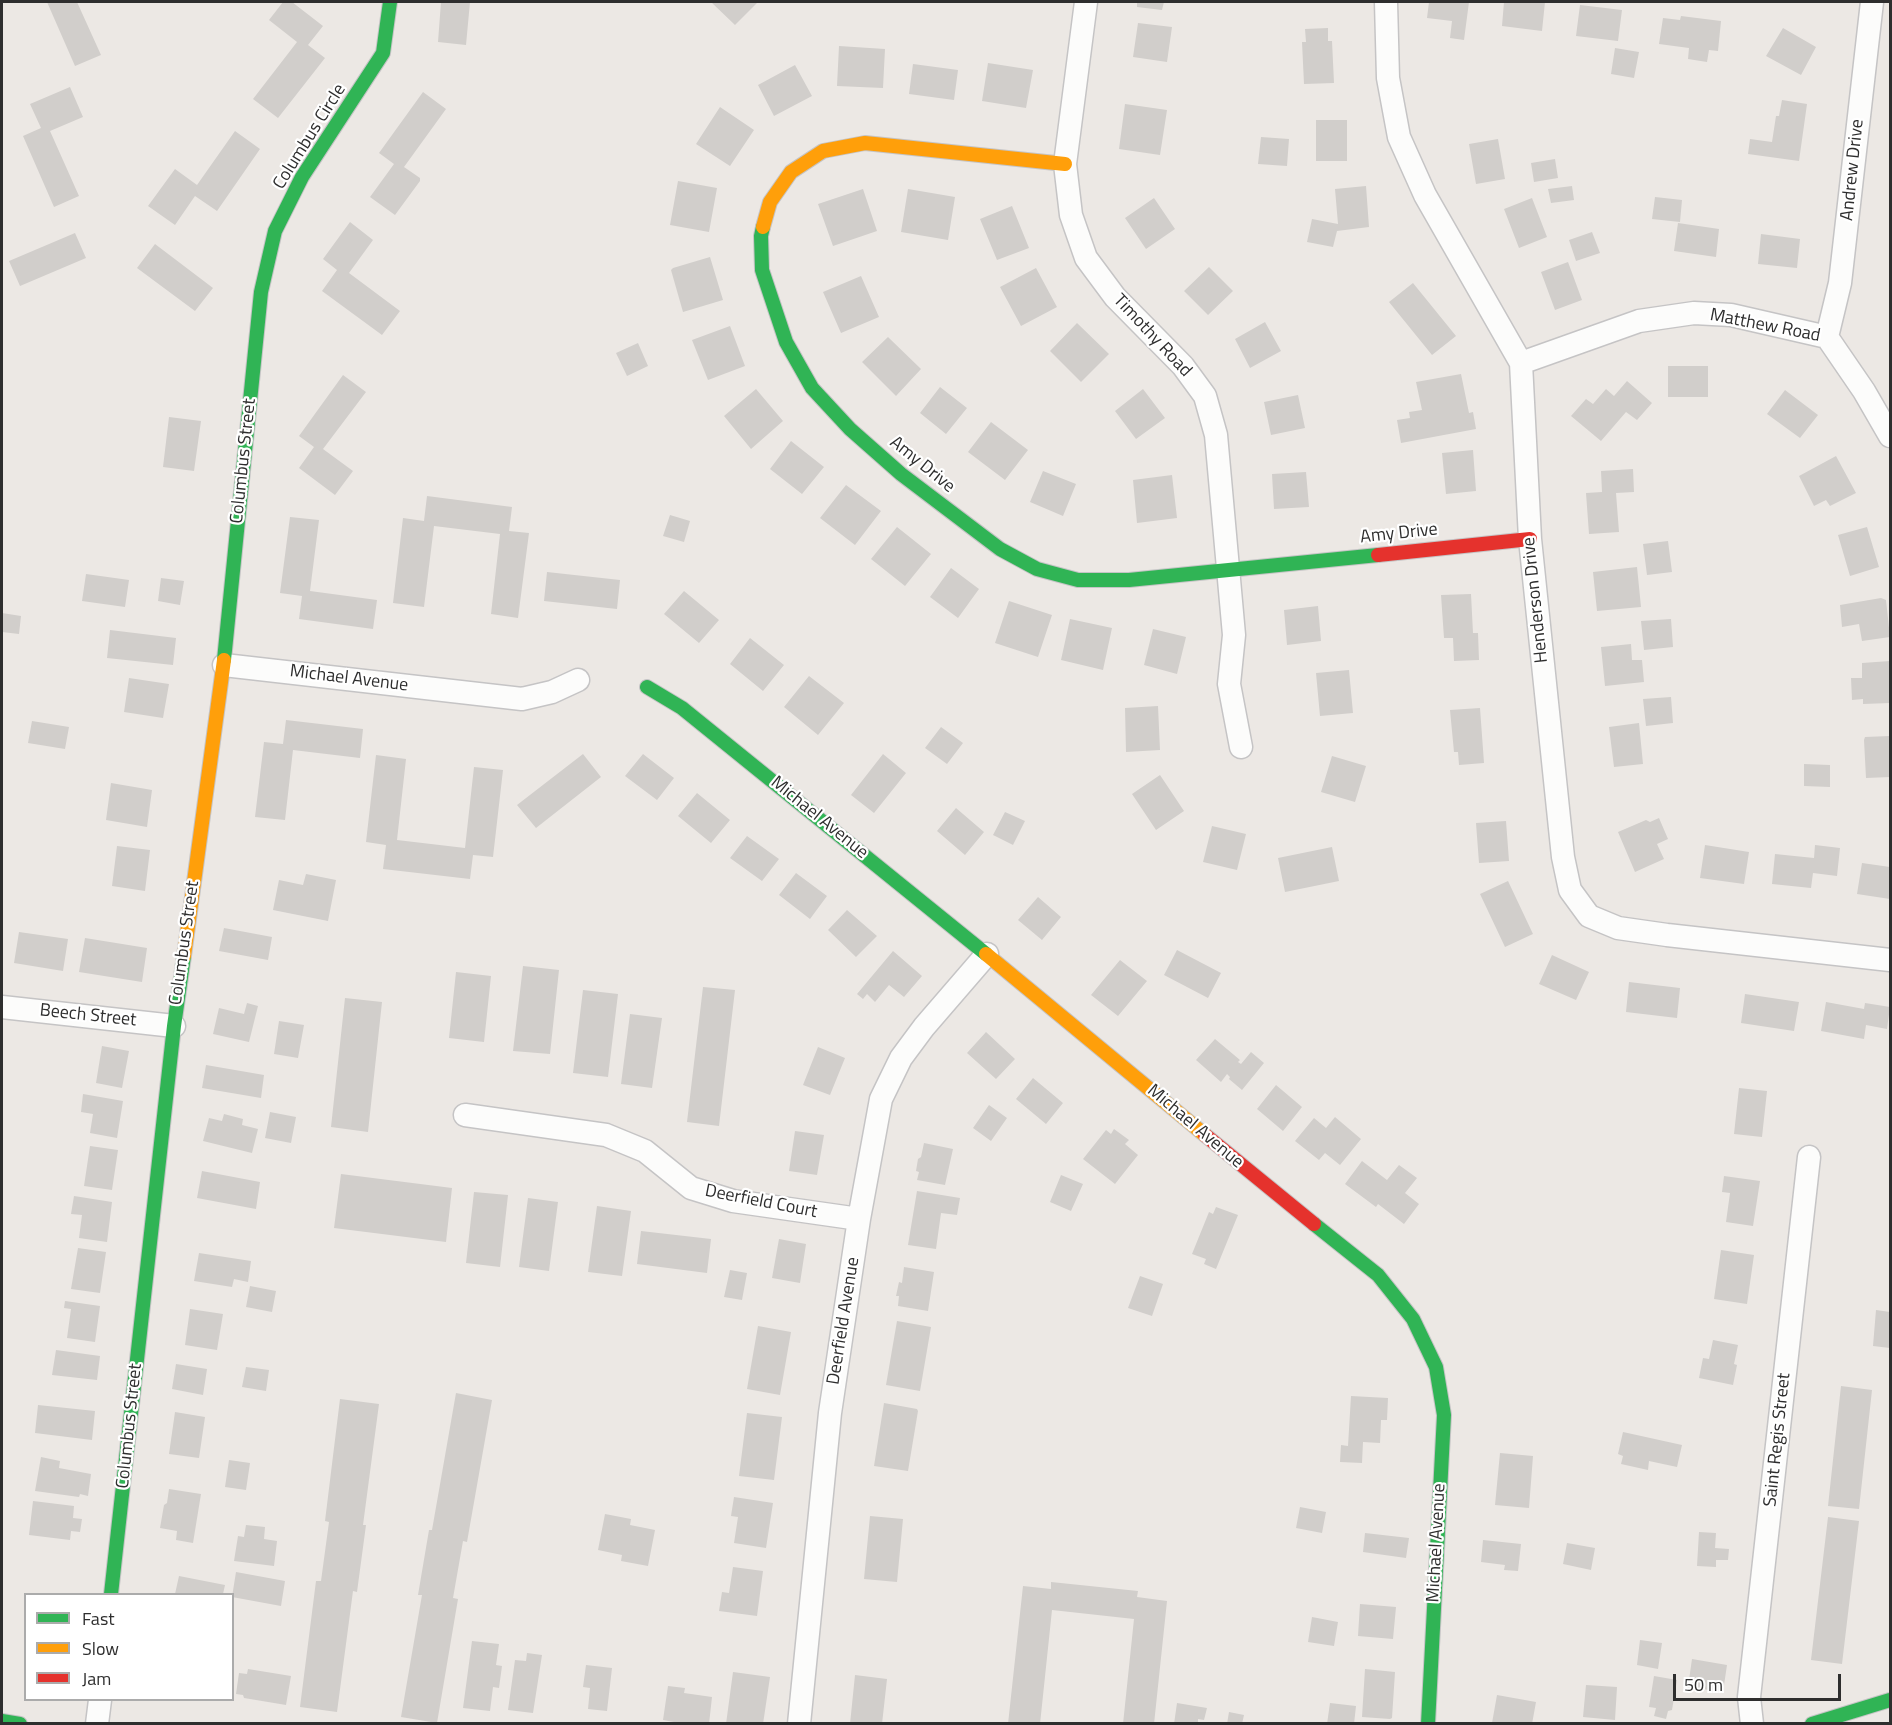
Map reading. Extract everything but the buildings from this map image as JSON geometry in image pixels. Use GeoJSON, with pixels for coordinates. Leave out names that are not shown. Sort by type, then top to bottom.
{"type":"FeatureCollection","features":[{"type":"Feature","properties":{"kind":"street","name":"Columbus Circle"},"geometry":{"type":"LineString","coordinates":[[261,292],[275,231],[303,177],[383,53],[390,2]]}},
{"type":"Feature","properties":{"kind":"street","name":"Timothy Road"},"geometry":{"type":"LineString","coordinates":[[1086,2],[1065,164],[1071,215],[1086,258],[1114,297],[1183,366],[1205,396],[1216,435],[1234,635],[1229,684],[1241,747]]}},
{"type":"Feature","properties":{"kind":"street","name":"Henderson Drive"},"geometry":{"type":"LineString","coordinates":[[1386,2],[1388,78],[1399,137],[1425,195],[1521,363],[1530,539],[1563,857],[1570,890],[1588,916],[1618,928],[1890,960]]}},
{"type":"Feature","properties":{"kind":"street","name":"Andrew Drive"},"geometry":{"type":"LineString","coordinates":[[1827,337],[1840,283],[1872,2]]}},
{"type":"Feature","properties":{"kind":"street","name":"Amy Drive"},"geometry":{"type":"LineString","coordinates":[[1065,164],[865,142],[823,151],[791,172],[770,202],[761,236],[762,270],[786,342],[812,387],[850,429],[902,474],[1000,549],[1038,569],[1078,580],[1129,580],[1530,539]]}},
{"type":"Feature","properties":{"kind":"street","name":"Columbus Street"},"geometry":{"type":"LineString","coordinates":[[111,1593],[174,1026],[224,665],[261,292]]}},
{"type":"Feature","properties":{"kind":"street","name":"Matthew Road"},"geometry":{"type":"LineString","coordinates":[[1521,363],[1639,321],[1694,312],[1731,315],[1827,337],[1864,391],[1890,436]]}},
{"type":"Feature","properties":{"kind":"street","name":"Michael Avenue"},"geometry":{"type":"LineString","coordinates":[[224,665],[522,699],[552,692],[578,680]]}},
{"type":"Feature","properties":{"kind":"street","name":"Michael Avenue"},"geometry":{"type":"LineString","coordinates":[[647,687],[682,708],[987,954],[1227,1154],[1378,1275],[1413,1319],[1436,1367],[1444,1415],[1428,1724]]}},
{"type":"Feature","properties":{"kind":"street","name":"Deerfield Avenue"},"geometry":{"type":"LineString","coordinates":[[799,1724],[830,1413],[859,1219],[881,1099],[901,1058],[924,1027],[987,954]]}},
{"type":"Feature","properties":{"kind":"street","name":"Beech Street"},"geometry":{"type":"LineString","coordinates":[[2,1007],[174,1026]]}},
{"type":"Feature","properties":{"kind":"street","name":"Deerfield Court"},"geometry":{"type":"LineString","coordinates":[[465,1115],[606,1135],[645,1151],[691,1188],[733,1201],[859,1219]]}},
{"type":"Feature","properties":{"kind":"street","name":"Saint Regis Street"},"geometry":{"type":"LineString","coordinates":[[1752,1724],[1749,1697],[1809,1157]]}},
{"type":"Feature","properties":{"kind":"street"},"geometry":{"type":"LineString","coordinates":[[1812,1724],[1890,1700]]}},
{"type":"Feature","properties":{"kind":"street"},"geometry":{"type":"LineString","coordinates":[[97,1724],[100,1701]]}},
{"type":"Feature","properties":{"kind":"street"},"geometry":{"type":"LineString","coordinates":[[2,1721],[20,1724]]}},
{"type":"Feature","properties":{"kind":"traffic: fast"},"geometry":{"type":"LineString","coordinates":[[224,660],[261,292],[275,231],[302,177],[383,53],[390,2]]}},
{"type":"Feature","properties":{"kind":"traffic: fast"},"geometry":{"type":"LineString","coordinates":[[763,227],[762,270],[786,342],[812,388],[850,429],[901,474],[1000,549],[1037,569],[1078,580],[1129,580],[1378,555]]}},
{"type":"Feature","properties":{"kind":"traffic: fast"},"geometry":{"type":"LineString","coordinates":[[647,687],[682,708],[986,954]]}},
{"type":"Feature","properties":{"kind":"traffic: fast"},"geometry":{"type":"LineString","coordinates":[[111,1593],[174,1026],[184,956]]}},
{"type":"Feature","properties":{"kind":"traffic: fast"},"geometry":{"type":"LineString","coordinates":[[1314,1224],[1378,1275],[1413,1319],[1436,1367],[1444,1415],[1428,1724]]}},
{"type":"Feature","properties":{"kind":"traffic: fast"},"geometry":{"type":"LineString","coordinates":[[1812,1724],[1890,1700]]}},
{"type":"Feature","properties":{"kind":"traffic: fast"},"geometry":{"type":"LineString","coordinates":[[2,1721],[20,1724]]}},
{"type":"Feature","properties":{"kind":"traffic: slow"},"geometry":{"type":"LineString","coordinates":[[763,227],[770,202],[791,172],[823,151],[865,143],[1065,164]]}},
{"type":"Feature","properties":{"kind":"traffic: slow"},"geometry":{"type":"LineString","coordinates":[[184,956],[224,660]]}},
{"type":"Feature","properties":{"kind":"traffic: slow"},"geometry":{"type":"LineString","coordinates":[[986,954],[1205,1135]]}},
{"type":"Feature","properties":{"kind":"traffic: jam"},"geometry":{"type":"LineString","coordinates":[[1378,555],[1530,539]]}},
{"type":"Feature","properties":{"kind":"traffic: jam"},"geometry":{"type":"LineString","coordinates":[[1205,1135],[1314,1224]]}}]}
